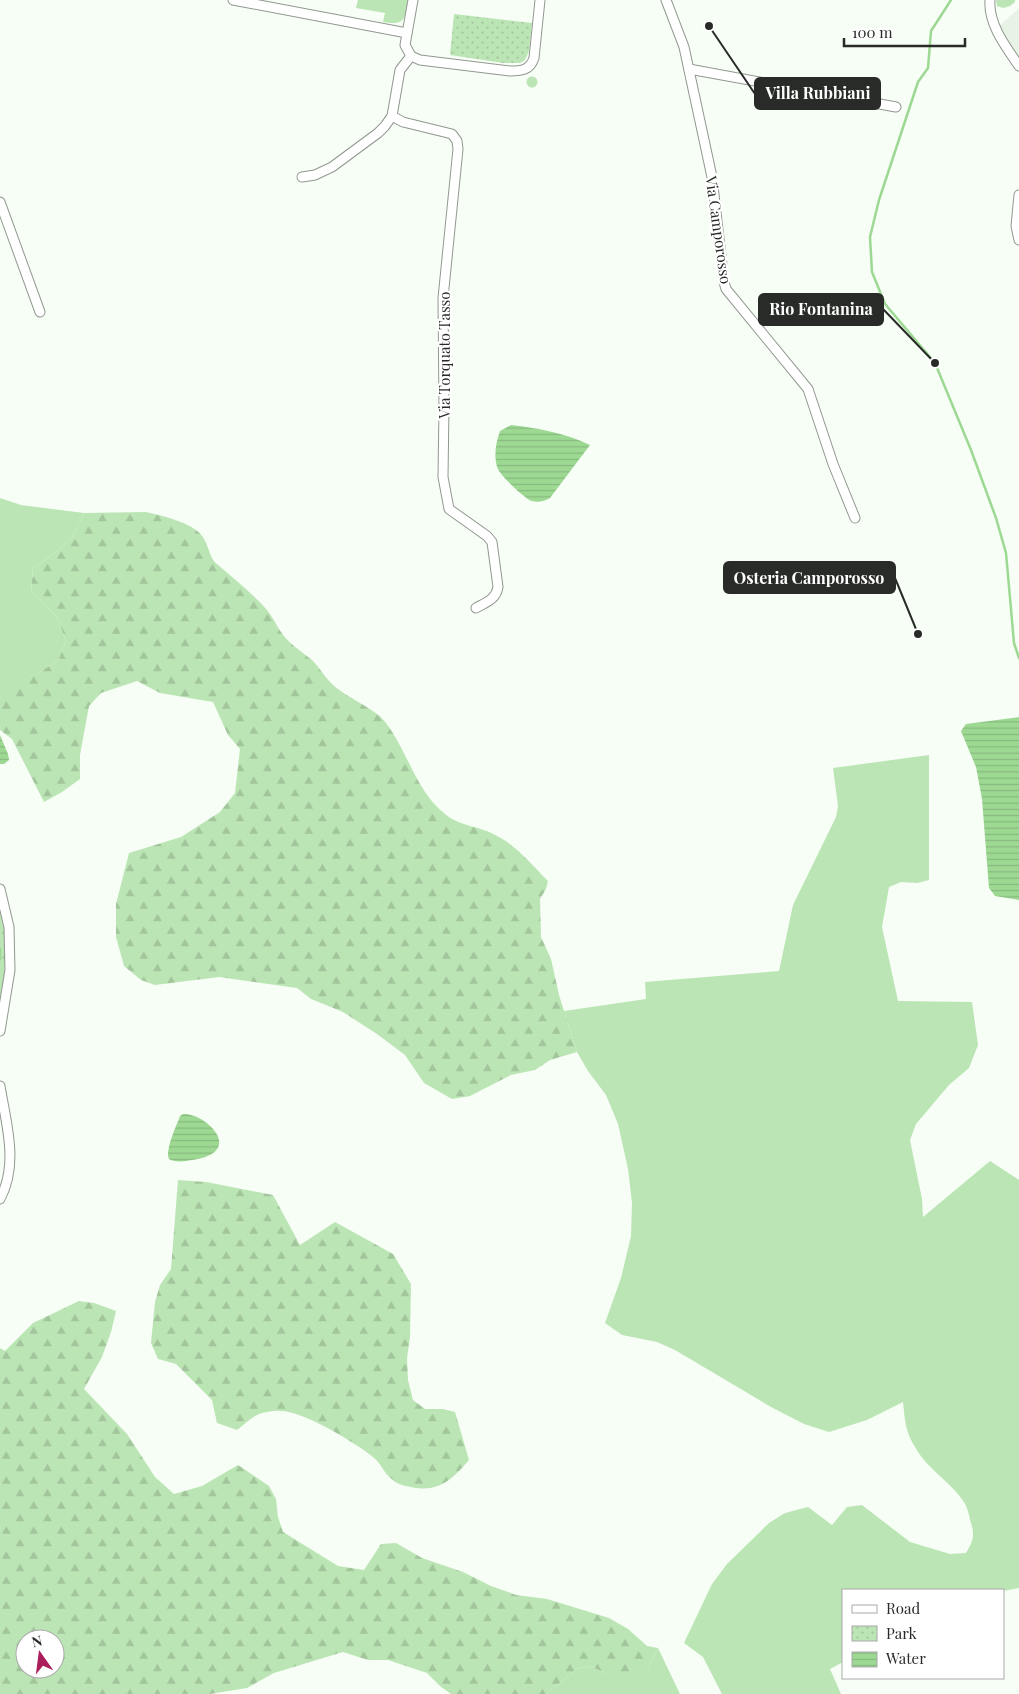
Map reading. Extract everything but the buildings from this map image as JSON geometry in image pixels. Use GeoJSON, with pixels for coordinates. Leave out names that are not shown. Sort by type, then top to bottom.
{"type":"FeatureCollection","features":[{"type":"Feature","properties":{"kind":"street"},"geometry":{"type":"LineString","coordinates":[[233,0],[407,33]]}},
{"type":"Feature","properties":{"kind":"street"},"geometry":{"type":"LineString","coordinates":[[413,0],[405,45],[411,56],[420,60],[510,71],[524,70],[532,64],[540,0]]}},
{"type":"Feature","properties":{"kind":"street","name":"Via Camporosso"},"geometry":{"type":"LineString","coordinates":[[666,0],[684,47],[712,176],[726,289],[808,389],[833,464],[855,518]]}},
{"type":"Feature","properties":{"kind":"street"},"geometry":{"type":"LineString","coordinates":[[987,2],[998,33],[1019,66]]}},
{"type":"Feature","properties":{"kind":"street"},"geometry":{"type":"LineString","coordinates":[[302,177],[315,175],[338,164],[378,133],[392,116],[400,70],[411,56]]}},
{"type":"Feature","properties":{"kind":"street"},"geometry":{"type":"LineString","coordinates":[[689,69],[896,107]]}},
{"type":"Feature","properties":{"kind":"street","name":"Via Torquato Tasso"},"geometry":{"type":"LineString","coordinates":[[392,116],[403,122],[452,134],[457,141],[458,149],[443,298],[443,477],[449,509],[487,536],[492,542],[498,587],[497,594],[492,600],[476,608]]}},
{"type":"Feature","properties":{"kind":"street"},"geometry":{"type":"LineString","coordinates":[[1019,195],[1016,226],[1019,240]]}},
{"type":"Feature","properties":{"kind":"street"},"geometry":{"type":"LineString","coordinates":[[0,202],[40,312]]}},
{"type":"Feature","properties":{"kind":"street"},"geometry":{"type":"LineString","coordinates":[[0,889],[9,927],[10,970],[0,1031]]}},
{"type":"Feature","properties":{"kind":"street"},"geometry":{"type":"LineString","coordinates":[[0,1086],[10,1155],[8,1178],[0,1199]]}},
{"type":"Feature","properties":{"kind":"shaded area"},"geometry":{"type":"Polygon","coordinates":[[[1019,8],[1019,58],[999,26],[1019,8]]]}},
{"type":"Feature","properties":{"kind":"green space"},"geometry":{"type":"Polygon","coordinates":[[[358,0],[408,0],[403,20],[390,23],[383,22],[385,13],[356,8],[358,0]]]}},
{"type":"Feature","properties":{"kind":"green space"},"geometry":{"type":"Polygon","coordinates":[[[996,0],[1015,0],[1015,2],[1003,8],[997,6],[996,0]]]}},
{"type":"Feature","properties":{"kind":"green space"},"geometry":{"type":"Polygon","coordinates":[[[454,14],[532,23],[529,51],[525,60],[520,63],[503,63],[450,55],[454,14]]]}},
{"type":"Feature","properties":{"kind":"green space"},"geometry":{"type":"Polygon","coordinates":[[[532,76],[538,82],[532,88],[526,82],[532,76]]]}},
{"type":"Feature","properties":{"kind":"green space"},"geometry":{"type":"Polygon","coordinates":[[[0,498],[21,505],[84,513],[72,538],[33,568],[31,590],[57,617],[66,641],[58,661],[8,691],[0,698],[0,498]]]}},
{"type":"Feature","properties":{"kind":"green space"},"geometry":{"type":"Polygon","coordinates":[[[146,512],[178,521],[201,534],[214,561],[261,604],[288,640],[312,660],[337,688],[375,713],[386,723],[394,734],[419,783],[435,805],[457,822],[491,833],[504,840],[524,856],[548,881],[540,899],[541,937],[551,959],[559,995],[577,1052],[550,1060],[535,1070],[511,1075],[470,1096],[452,1099],[424,1083],[405,1055],[377,1034],[343,1012],[311,999],[297,988],[219,977],[155,985],[141,980],[124,966],[116,937],[116,904],[129,853],[181,837],[220,812],[235,793],[240,749],[228,735],[213,702],[160,693],[137,681],[101,693],[89,706],[80,755],[80,779],[44,802],[12,739],[0,730],[0,698],[7,691],[58,661],[66,641],[57,617],[31,590],[33,568],[72,538],[84,513],[146,512]]]}},
{"type":"Feature","properties":{"kind":"green space"},"geometry":{"type":"Polygon","coordinates":[[[929,755],[929,880],[917,883],[901,882],[889,887],[882,927],[898,1001],[972,1002],[978,1045],[969,1068],[949,1085],[916,1124],[910,1140],[922,1199],[923,1217],[990,1161],[1019,1180],[1019,1588],[1004,1591],[1004,1589],[842,1589],[842,1663],[830,1669],[841,1694],[722,1694],[703,1657],[684,1643],[712,1584],[727,1564],[769,1523],[785,1513],[808,1507],[832,1525],[847,1507],[862,1505],[910,1542],[950,1554],[966,1553],[972,1541],[973,1529],[964,1502],[920,1455],[909,1436],[903,1402],[867,1420],[829,1432],[804,1424],[771,1407],[675,1350],[657,1342],[622,1335],[605,1323],[621,1278],[631,1236],[632,1203],[628,1169],[618,1124],[606,1095],[588,1071],[577,1052],[564,1011],[646,999],[645,982],[779,971],[793,905],[836,817],[838,806],[833,768],[929,755]]]}},
{"type":"Feature","properties":{"kind":"green space"},"geometry":{"type":"Polygon","coordinates":[[[0,886],[5,913],[6,956],[0,998],[0,886]]]}},
{"type":"Feature","properties":{"kind":"green space"},"geometry":{"type":"Polygon","coordinates":[[[178,1180],[206,1182],[273,1195],[300,1245],[335,1222],[393,1254],[411,1284],[410,1337],[407,1358],[408,1380],[413,1400],[425,1409],[443,1409],[455,1412],[469,1460],[457,1474],[444,1483],[429,1488],[401,1485],[390,1478],[373,1457],[355,1444],[315,1422],[291,1412],[276,1411],[258,1414],[237,1430],[217,1423],[212,1400],[176,1364],[158,1359],[151,1343],[155,1302],[160,1285],[171,1269],[178,1180]]]}},
{"type":"Feature","properties":{"kind":"green space"},"geometry":{"type":"Polygon","coordinates":[[[79,1301],[94,1303],[116,1311],[102,1357],[84,1389],[127,1434],[155,1477],[174,1494],[202,1486],[238,1465],[269,1486],[276,1499],[278,1517],[283,1532],[338,1566],[364,1570],[381,1544],[396,1543],[422,1558],[463,1572],[491,1586],[516,1595],[547,1599],[609,1618],[628,1629],[647,1646],[658,1648],[648,1669],[637,1675],[627,1677],[606,1673],[589,1666],[577,1669],[546,1694],[451,1694],[427,1673],[388,1660],[368,1660],[343,1652],[274,1673],[247,1688],[210,1694],[0,1694],[0,1348],[5,1351],[33,1323],[79,1301]]]}},
{"type":"Feature","properties":{"kind":"green space"},"geometry":{"type":"Polygon","coordinates":[[[658,1648],[680,1694],[546,1694],[577,1669],[589,1666],[606,1673],[648,1669],[658,1648]]]}},
{"type":"Feature","properties":{"kind":"water"},"geometry":{"type":"Polygon","coordinates":[[[511,425],[571,437],[590,445],[550,498],[537,502],[532,501],[508,482],[498,469],[495,455],[500,431],[511,425]]]}},
{"type":"Feature","properties":{"kind":"water"},"geometry":{"type":"Polygon","coordinates":[[[1019,717],[1019,900],[995,896],[989,888],[982,799],[976,767],[961,731],[966,724],[1019,717]]]}},
{"type":"Feature","properties":{"kind":"water"},"geometry":{"type":"Polygon","coordinates":[[[0,735],[9,760],[4,764],[0,764],[0,735]]]}},
{"type":"Feature","properties":{"kind":"water"},"geometry":{"type":"Polygon","coordinates":[[[183,1114],[201,1119],[216,1133],[219,1141],[217,1149],[209,1156],[183,1161],[169,1159],[168,1150],[180,1116],[183,1114]]]}},
{"type":"Feature","properties":{"kind":"waterway"},"geometry":{"type":"LineString","coordinates":[[951,0],[931,31],[928,68],[918,82],[879,200],[870,237],[872,272],[885,304],[935,363],[971,450],[996,518],[1006,553],[1014,643],[1019,658]]}},
{"type":"Feature","properties":{"kind":"waterway"},"geometry":{"type":"LineString","coordinates":[[0,949],[0,959]]}},
{"type":"Feature","properties":{"kind":"place","name":"Villa Rubbiani"},"geometry":{"type":"Point","coordinates":[709,26]}},
{"type":"Feature","properties":{"kind":"place","name":"Rio Fontanina"},"geometry":{"type":"Point","coordinates":[935,363]}},
{"type":"Feature","properties":{"kind":"place","name":"Osteria Camporosso"},"geometry":{"type":"Point","coordinates":[918,634]}}]}
